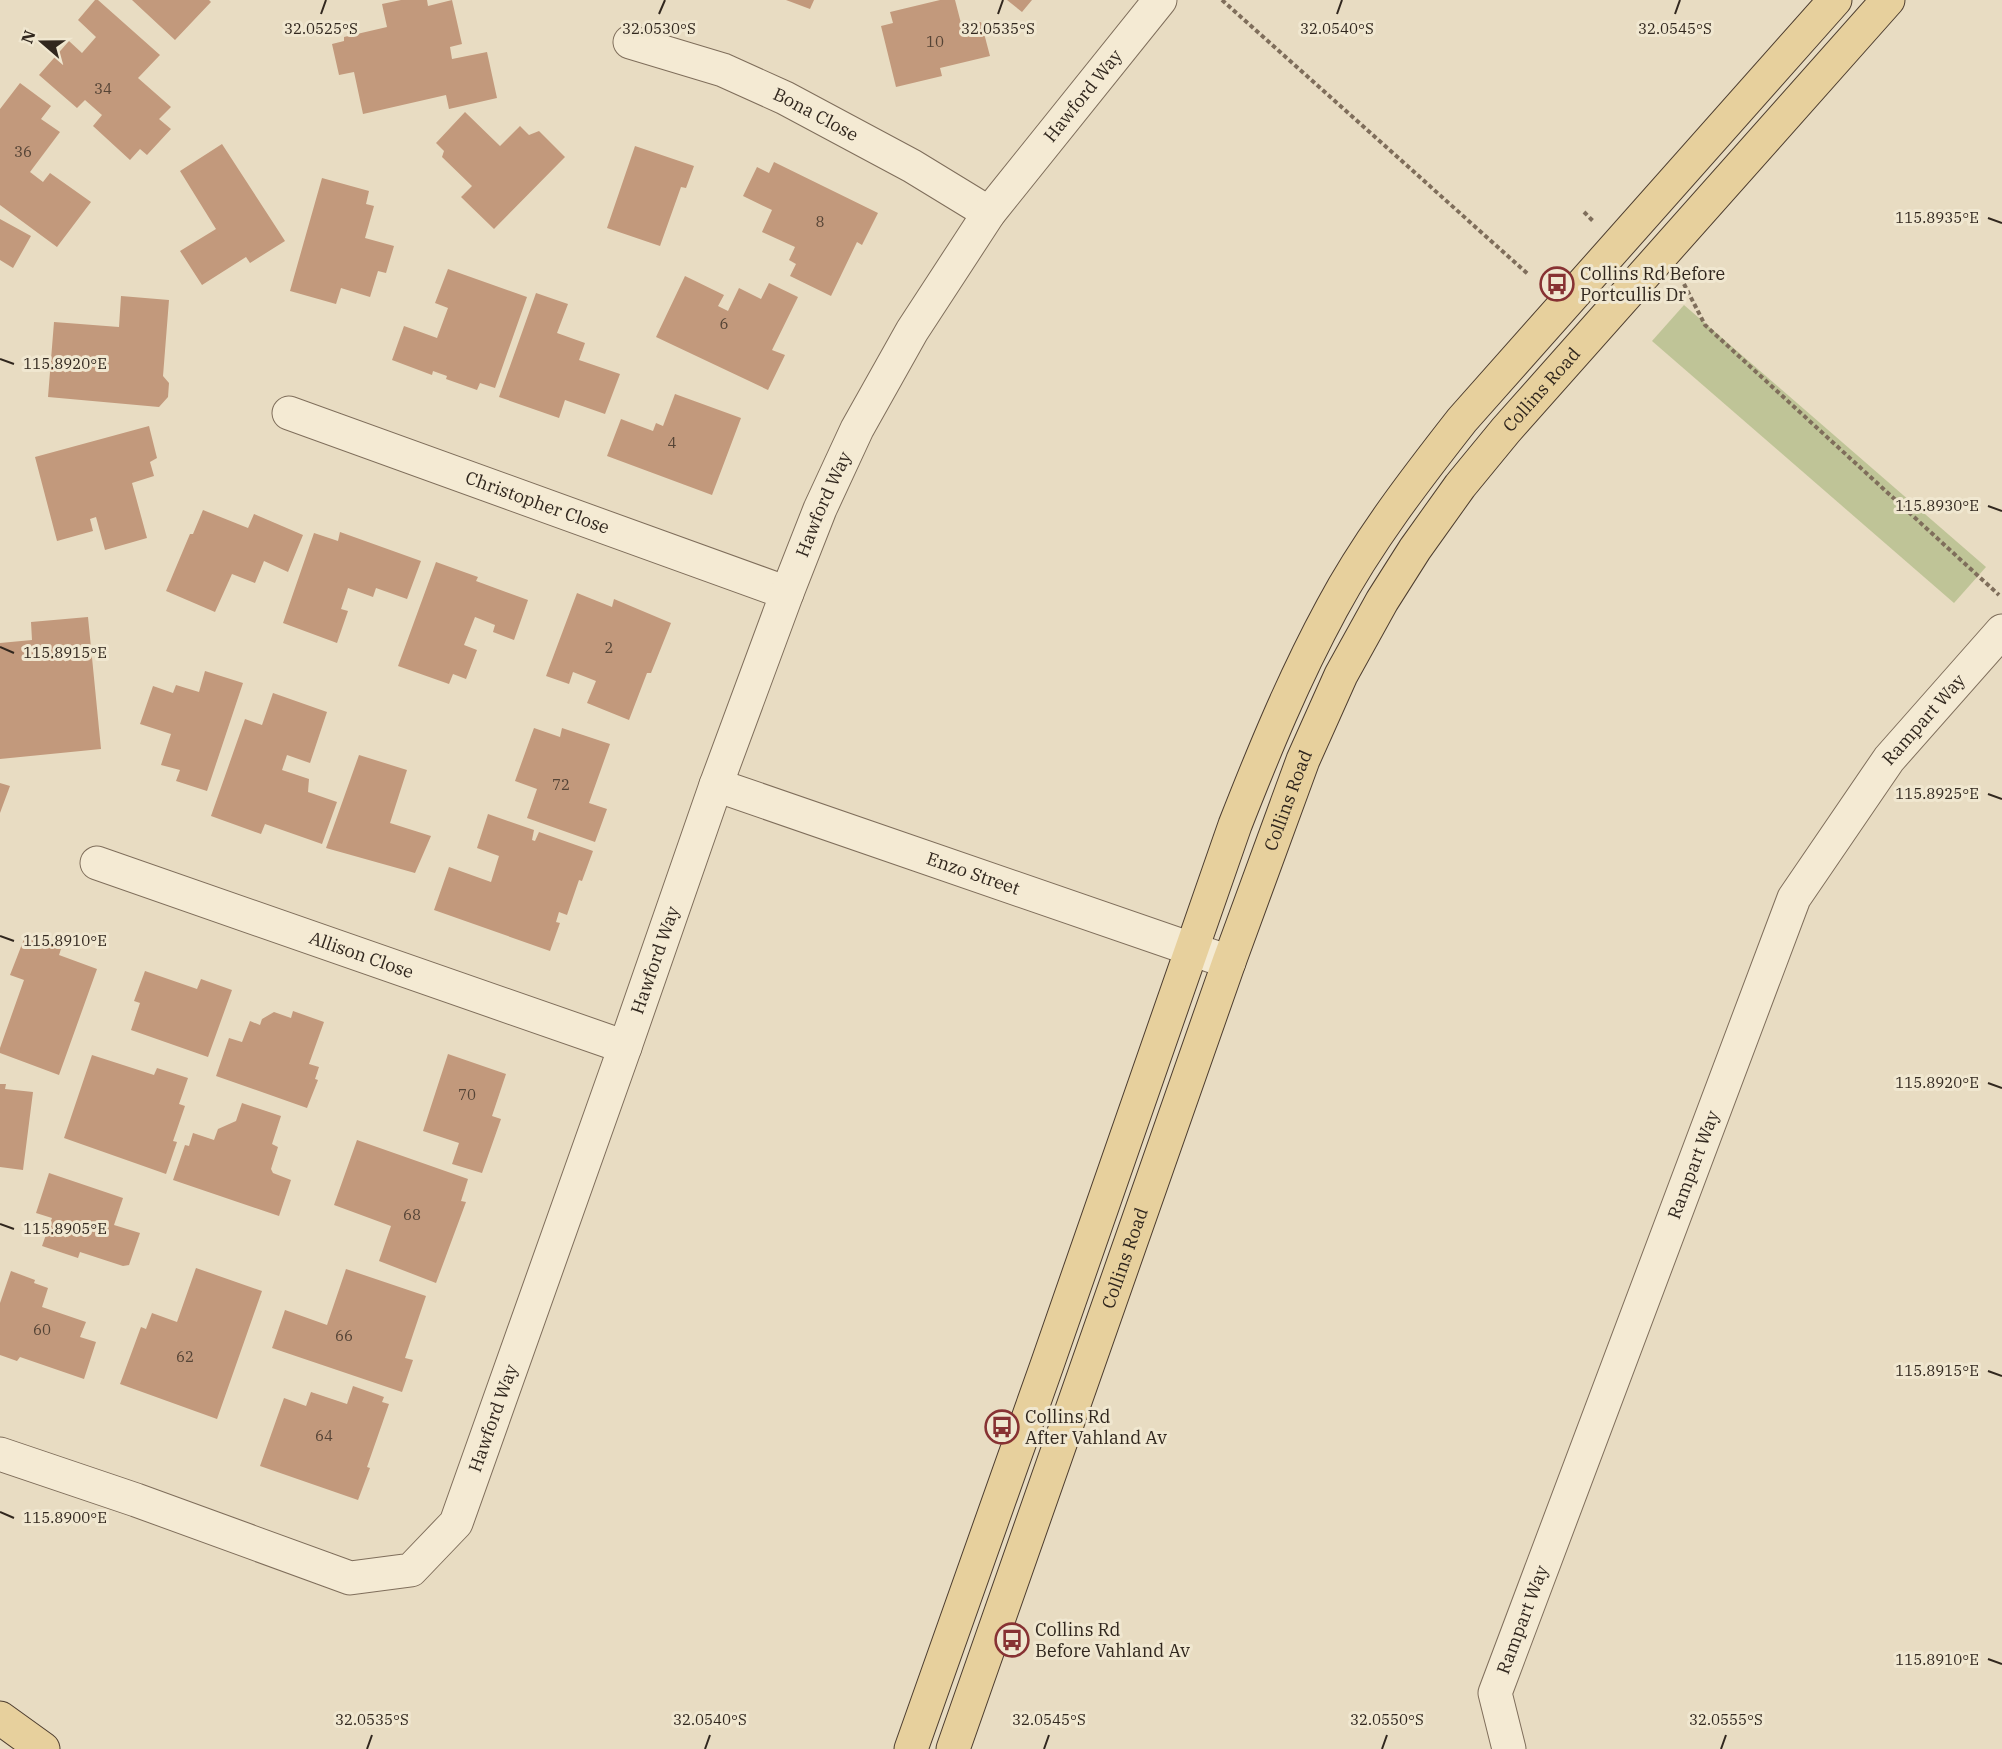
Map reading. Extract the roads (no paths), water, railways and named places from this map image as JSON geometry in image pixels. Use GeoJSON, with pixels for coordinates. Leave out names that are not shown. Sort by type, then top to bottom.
{"type":"FeatureCollection","features":[{"type":"Feature","properties":{"kind":"main road"},"geometry":{"type":"LineString","coordinates":[[911,1749],[1235,825],[1263,751],[1332,606],[1414,481],[1462,420],[1835,0]]}},
{"type":"Feature","properties":{"kind":"main road","name":"Collins Road"},"geometry":{"type":"LineString","coordinates":[[953,1749],[1229,962],[1303,760],[1341,675],[1382,601],[1415,549],[1460,486],[1506,430],[1888,0]]}},
{"type":"Feature","properties":{"kind":"main road"},"geometry":{"type":"LineString","coordinates":[[0,1718],[43,1749]]}},
{"type":"Feature","properties":{"kind":"street","name":"Hawford Way"},"geometry":{"type":"LineString","coordinates":[[0,1454],[136,1500],[350,1578],[411,1570],[456,1523],[716,785],[820,509],[857,429],[912,331],[989,213],[1160,0]]}},
{"type":"Feature","properties":{"kind":"street","name":"Bona Close"},"geometry":{"type":"LineString","coordinates":[[630,42],[723,70],[784,98],[893,156],[989,213]]}},
{"type":"Feature","properties":{"kind":"street","name":"Christopher Close"},"geometry":{"type":"LineString","coordinates":[[289,413],[787,593]]}},
{"type":"Feature","properties":{"kind":"street","name":"Rampart Way"},"geometry":{"type":"LineString","coordinates":[[1509,1749],[1495,1693],[1794,898],[1889,759],[2002,631]]}},
{"type":"Feature","properties":{"kind":"street","name":"Enzo Street"},"geometry":{"type":"LineString","coordinates":[[716,785],[1229,962]]}},
{"type":"Feature","properties":{"kind":"street","name":"Allison Close"},"geometry":{"type":"LineString","coordinates":[[97,863],[625,1047]]}},
{"type":"Feature","properties":{"kind":"place","name":"Collins Rd Before Portcullis Dr"},"geometry":{"type":"Point","coordinates":[1557,284]}},
{"type":"Feature","properties":{"kind":"place","name":"Collins Rd After Vahland Av"},"geometry":{"type":"Point","coordinates":[1002,1427]}},
{"type":"Feature","properties":{"kind":"place","name":"Collins Rd Before Vahland Av"},"geometry":{"type":"Point","coordinates":[1012,1640]}}]}
